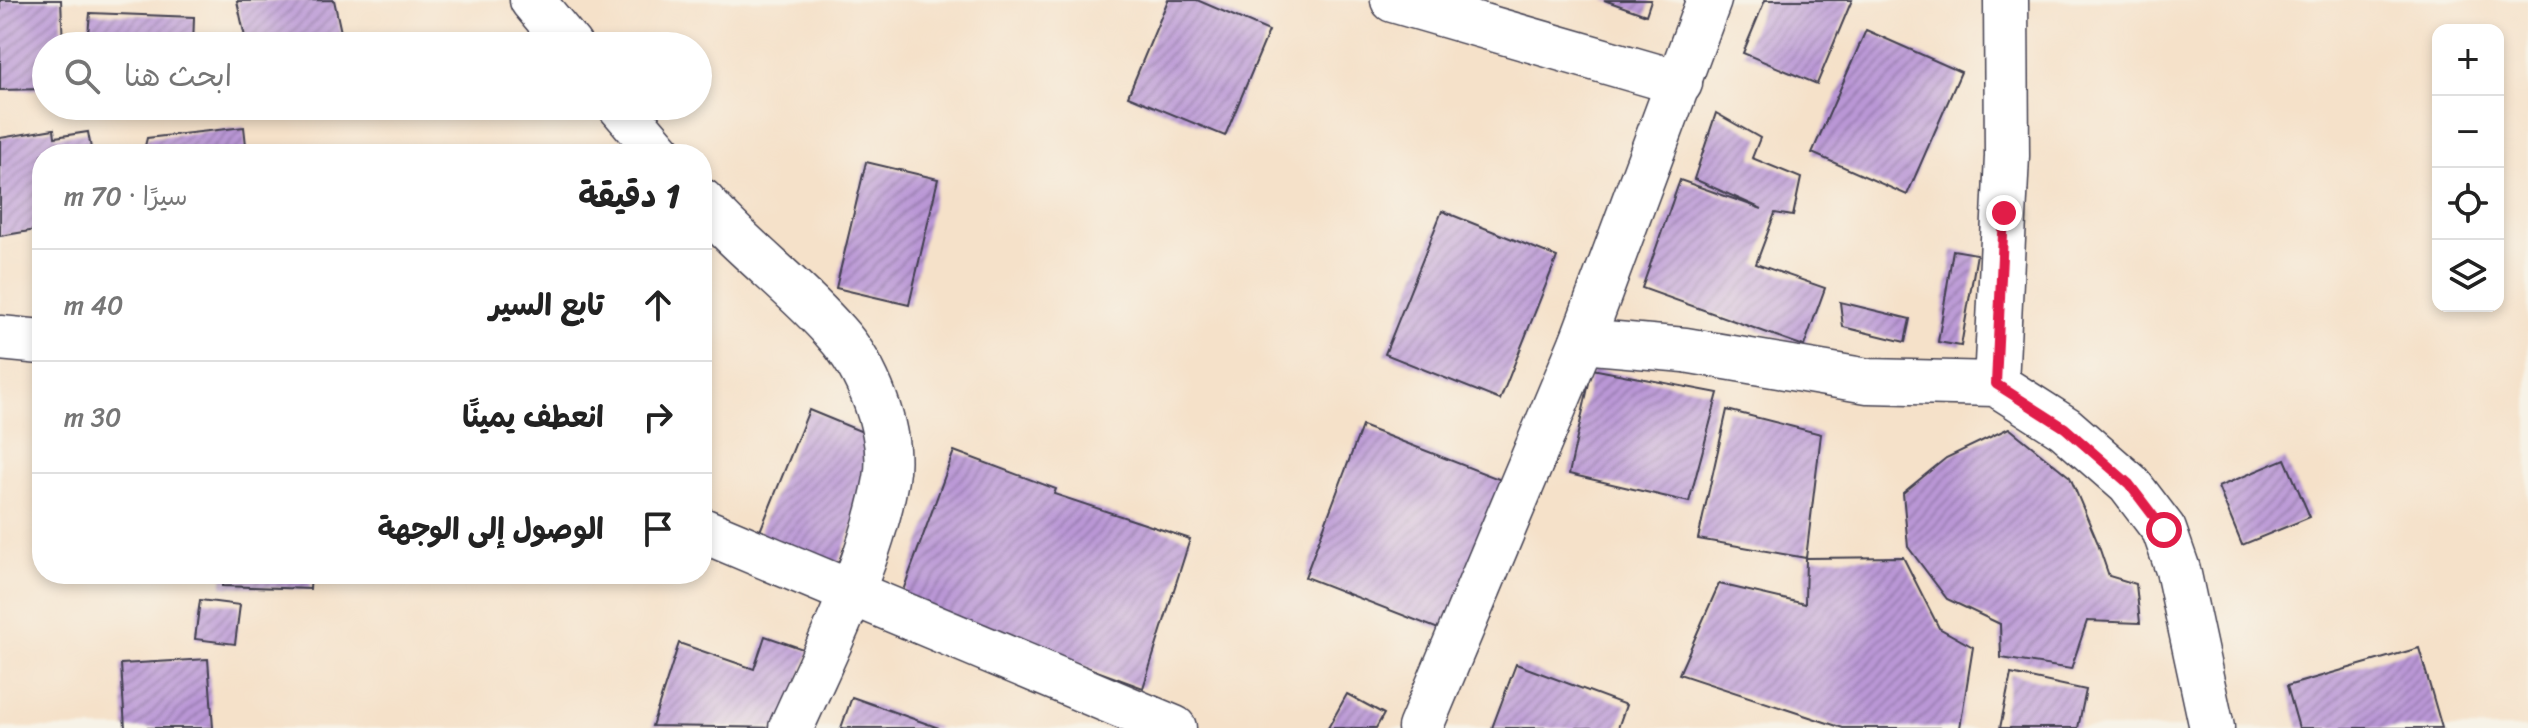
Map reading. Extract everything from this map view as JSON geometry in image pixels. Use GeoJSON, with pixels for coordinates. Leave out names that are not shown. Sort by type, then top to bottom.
{"type":"FeatureCollection","features":[{"type":"Feature","properties":{"kind":"street"},"geometry":{"type":"LineString","coordinates":[[532,0],[558,32]]}},
{"type":"Feature","properties":{"kind":"street"},"geometry":{"type":"LineString","coordinates":[[1393,0],[1680,83]]}},
{"type":"Feature","properties":{"kind":"street"},"geometry":{"type":"LineString","coordinates":[[1420,728],[1582,341],[1709,0]]}},
{"type":"Feature","properties":{"kind":"street"},"geometry":{"type":"LineString","coordinates":[[1996,384],[2007,156],[2006,0]]}},
{"type":"Feature","properties":{"kind":"street"},"geometry":{"type":"LineString","coordinates":[[632,120],[652,144]]}},
{"type":"Feature","properties":{"kind":"street"},"geometry":{"type":"LineString","coordinates":[[712,213],[838,334],[871,387],[884,433],[886,477],[851,594],[791,728]]}},
{"type":"Feature","properties":{"kind":"street"},"geometry":{"type":"LineString","coordinates":[[0,338],[32,341]]}},
{"type":"Feature","properties":{"kind":"street"},"geometry":{"type":"LineString","coordinates":[[1582,341],[1685,350],[1868,381],[1996,384],[2065,428],[2129,484],[2164,530],[2178,570],[2212,728]]}},
{"type":"Feature","properties":{"kind":"street"},"geometry":{"type":"LineString","coordinates":[[712,534],[1174,728]]}},
{"type":"Feature","properties":{"kind":"building"},"geometry":{"type":"Polygon","coordinates":[[[0,0],[61,0],[62,32],[32,32],[32,89],[0,90],[0,0]]]}},
{"type":"Feature","properties":{"kind":"building"},"geometry":{"type":"Polygon","coordinates":[[[334,0],[341,32],[244,32],[237,1],[334,0]]]}},
{"type":"Feature","properties":{"kind":"building"},"geometry":{"type":"Polygon","coordinates":[[[1168,0],[1197,0],[1269,31],[1225,136],[1128,96],[1168,0]]]}},
{"type":"Feature","properties":{"kind":"building"},"geometry":{"type":"Polygon","coordinates":[[[1604,0],[1651,0],[1646,15],[1604,0]]]}},
{"type":"Feature","properties":{"kind":"building"},"geometry":{"type":"Polygon","coordinates":[[[1765,0],[1852,0],[1817,84],[1743,53],[1765,0]]]}},
{"type":"Feature","properties":{"kind":"building"},"geometry":{"type":"Polygon","coordinates":[[[90,13],[194,17],[193,32],[88,32],[90,13]]]}},
{"type":"Feature","properties":{"kind":"building"},"geometry":{"type":"Polygon","coordinates":[[[1866,30],[1961,72],[1907,195],[1812,153],[1866,30]]]}},
{"type":"Feature","properties":{"kind":"building"},"geometry":{"type":"Polygon","coordinates":[[[1716,113],[1760,138],[1752,158],[1801,178],[1793,216],[1775,213],[1756,264],[1825,288],[1804,346],[1642,288],[1680,180],[1762,209],[1694,179],[1716,113]]]}},
{"type":"Feature","properties":{"kind":"building"},"geometry":{"type":"Polygon","coordinates":[[[244,127],[246,144],[146,144],[147,138],[244,127]]]}},
{"type":"Feature","properties":{"kind":"building"},"geometry":{"type":"Polygon","coordinates":[[[54,129],[55,137],[88,132],[90,144],[32,144],[32,231],[0,236],[0,138],[54,129]]]}},
{"type":"Feature","properties":{"kind":"building"},"geometry":{"type":"Polygon","coordinates":[[[866,162],[938,179],[909,305],[836,288],[866,162]]]}},
{"type":"Feature","properties":{"kind":"building"},"geometry":{"type":"Polygon","coordinates":[[[1442,211],[1557,257],[1500,400],[1385,354],[1442,211]]]}},
{"type":"Feature","properties":{"kind":"building"},"geometry":{"type":"Polygon","coordinates":[[[1953,250],[1977,254],[1961,346],[1938,342],[1953,250]]]}},
{"type":"Feature","properties":{"kind":"building"},"geometry":{"type":"Polygon","coordinates":[[[1840,302],[1910,319],[1905,342],[1843,327],[1840,302]]]}},
{"type":"Feature","properties":{"kind":"building"},"geometry":{"type":"Polygon","coordinates":[[[1592,369],[1718,393],[1689,502],[1569,474],[1592,369]]]}},
{"type":"Feature","properties":{"kind":"building"},"geometry":{"type":"Polygon","coordinates":[[[809,410],[887,442],[832,578],[754,546],[809,410]]]}},
{"type":"Feature","properties":{"kind":"building"},"geometry":{"type":"Polygon","coordinates":[[[1727,410],[1821,434],[1806,558],[1698,539],[1727,410]]]}},
{"type":"Feature","properties":{"kind":"building"},"geometry":{"type":"Polygon","coordinates":[[[1362,426],[1504,481],[1446,632],[1305,577],[1362,426]]]}},
{"type":"Feature","properties":{"kind":"building"},"geometry":{"type":"Polygon","coordinates":[[[2009,428],[2070,477],[2109,576],[2136,584],[2140,623],[2087,621],[2071,669],[2001,658],[2000,624],[1947,599],[1908,547],[1903,493],[1946,458],[2009,428]]]}},
{"type":"Feature","properties":{"kind":"building"},"geometry":{"type":"Polygon","coordinates":[[[954,451],[1056,489],[1054,494],[1190,539],[1143,688],[1002,636],[897,607],[954,451]]]}},
{"type":"Feature","properties":{"kind":"building"},"geometry":{"type":"Polygon","coordinates":[[[2285,459],[2310,517],[2242,545],[2218,487],[2285,459]]]}},
{"type":"Feature","properties":{"kind":"building"},"geometry":{"type":"Polygon","coordinates":[[[1903,557],[1939,628],[1973,647],[1960,728],[1843,728],[1679,674],[1719,584],[1805,604],[1806,558],[1903,557]]]}},
{"type":"Feature","properties":{"kind":"building"},"geometry":{"type":"Polygon","coordinates":[[[222,584],[310,584],[310,589],[222,584]]]}},
{"type":"Feature","properties":{"kind":"building"},"geometry":{"type":"Polygon","coordinates":[[[200,600],[240,605],[235,644],[195,639],[200,600]]]}},
{"type":"Feature","properties":{"kind":"building"},"geometry":{"type":"Polygon","coordinates":[[[765,636],[809,651],[783,728],[652,726],[679,643],[754,669],[765,636]]]}},
{"type":"Feature","properties":{"kind":"building"},"geometry":{"type":"Polygon","coordinates":[[[2419,648],[2442,728],[2299,728],[2287,686],[2419,648]]]}},
{"type":"Feature","properties":{"kind":"building"},"geometry":{"type":"Polygon","coordinates":[[[208,659],[213,728],[125,728],[121,664],[208,659]]]}},
{"type":"Feature","properties":{"kind":"building"},"geometry":{"type":"Polygon","coordinates":[[[1516,664],[1626,705],[1618,728],[1492,728],[1516,664]]]}},
{"type":"Feature","properties":{"kind":"building"},"geometry":{"type":"Polygon","coordinates":[[[2011,674],[2086,690],[2078,728],[2000,728],[2011,674]]]}},
{"type":"Feature","properties":{"kind":"building"},"geometry":{"type":"Polygon","coordinates":[[[1347,694],[1384,714],[1376,728],[1328,728],[1347,694]]]}},
{"type":"Feature","properties":{"kind":"building"},"geometry":{"type":"Polygon","coordinates":[[[852,697],[939,728],[841,728],[852,697]]]}},
{"type":"Feature","properties":{"kind":"route"},"geometry":{"type":"LineString","coordinates":[[2004,213],[1996,384],[2065,428],[2129,484],[2164,530]]}}]}
